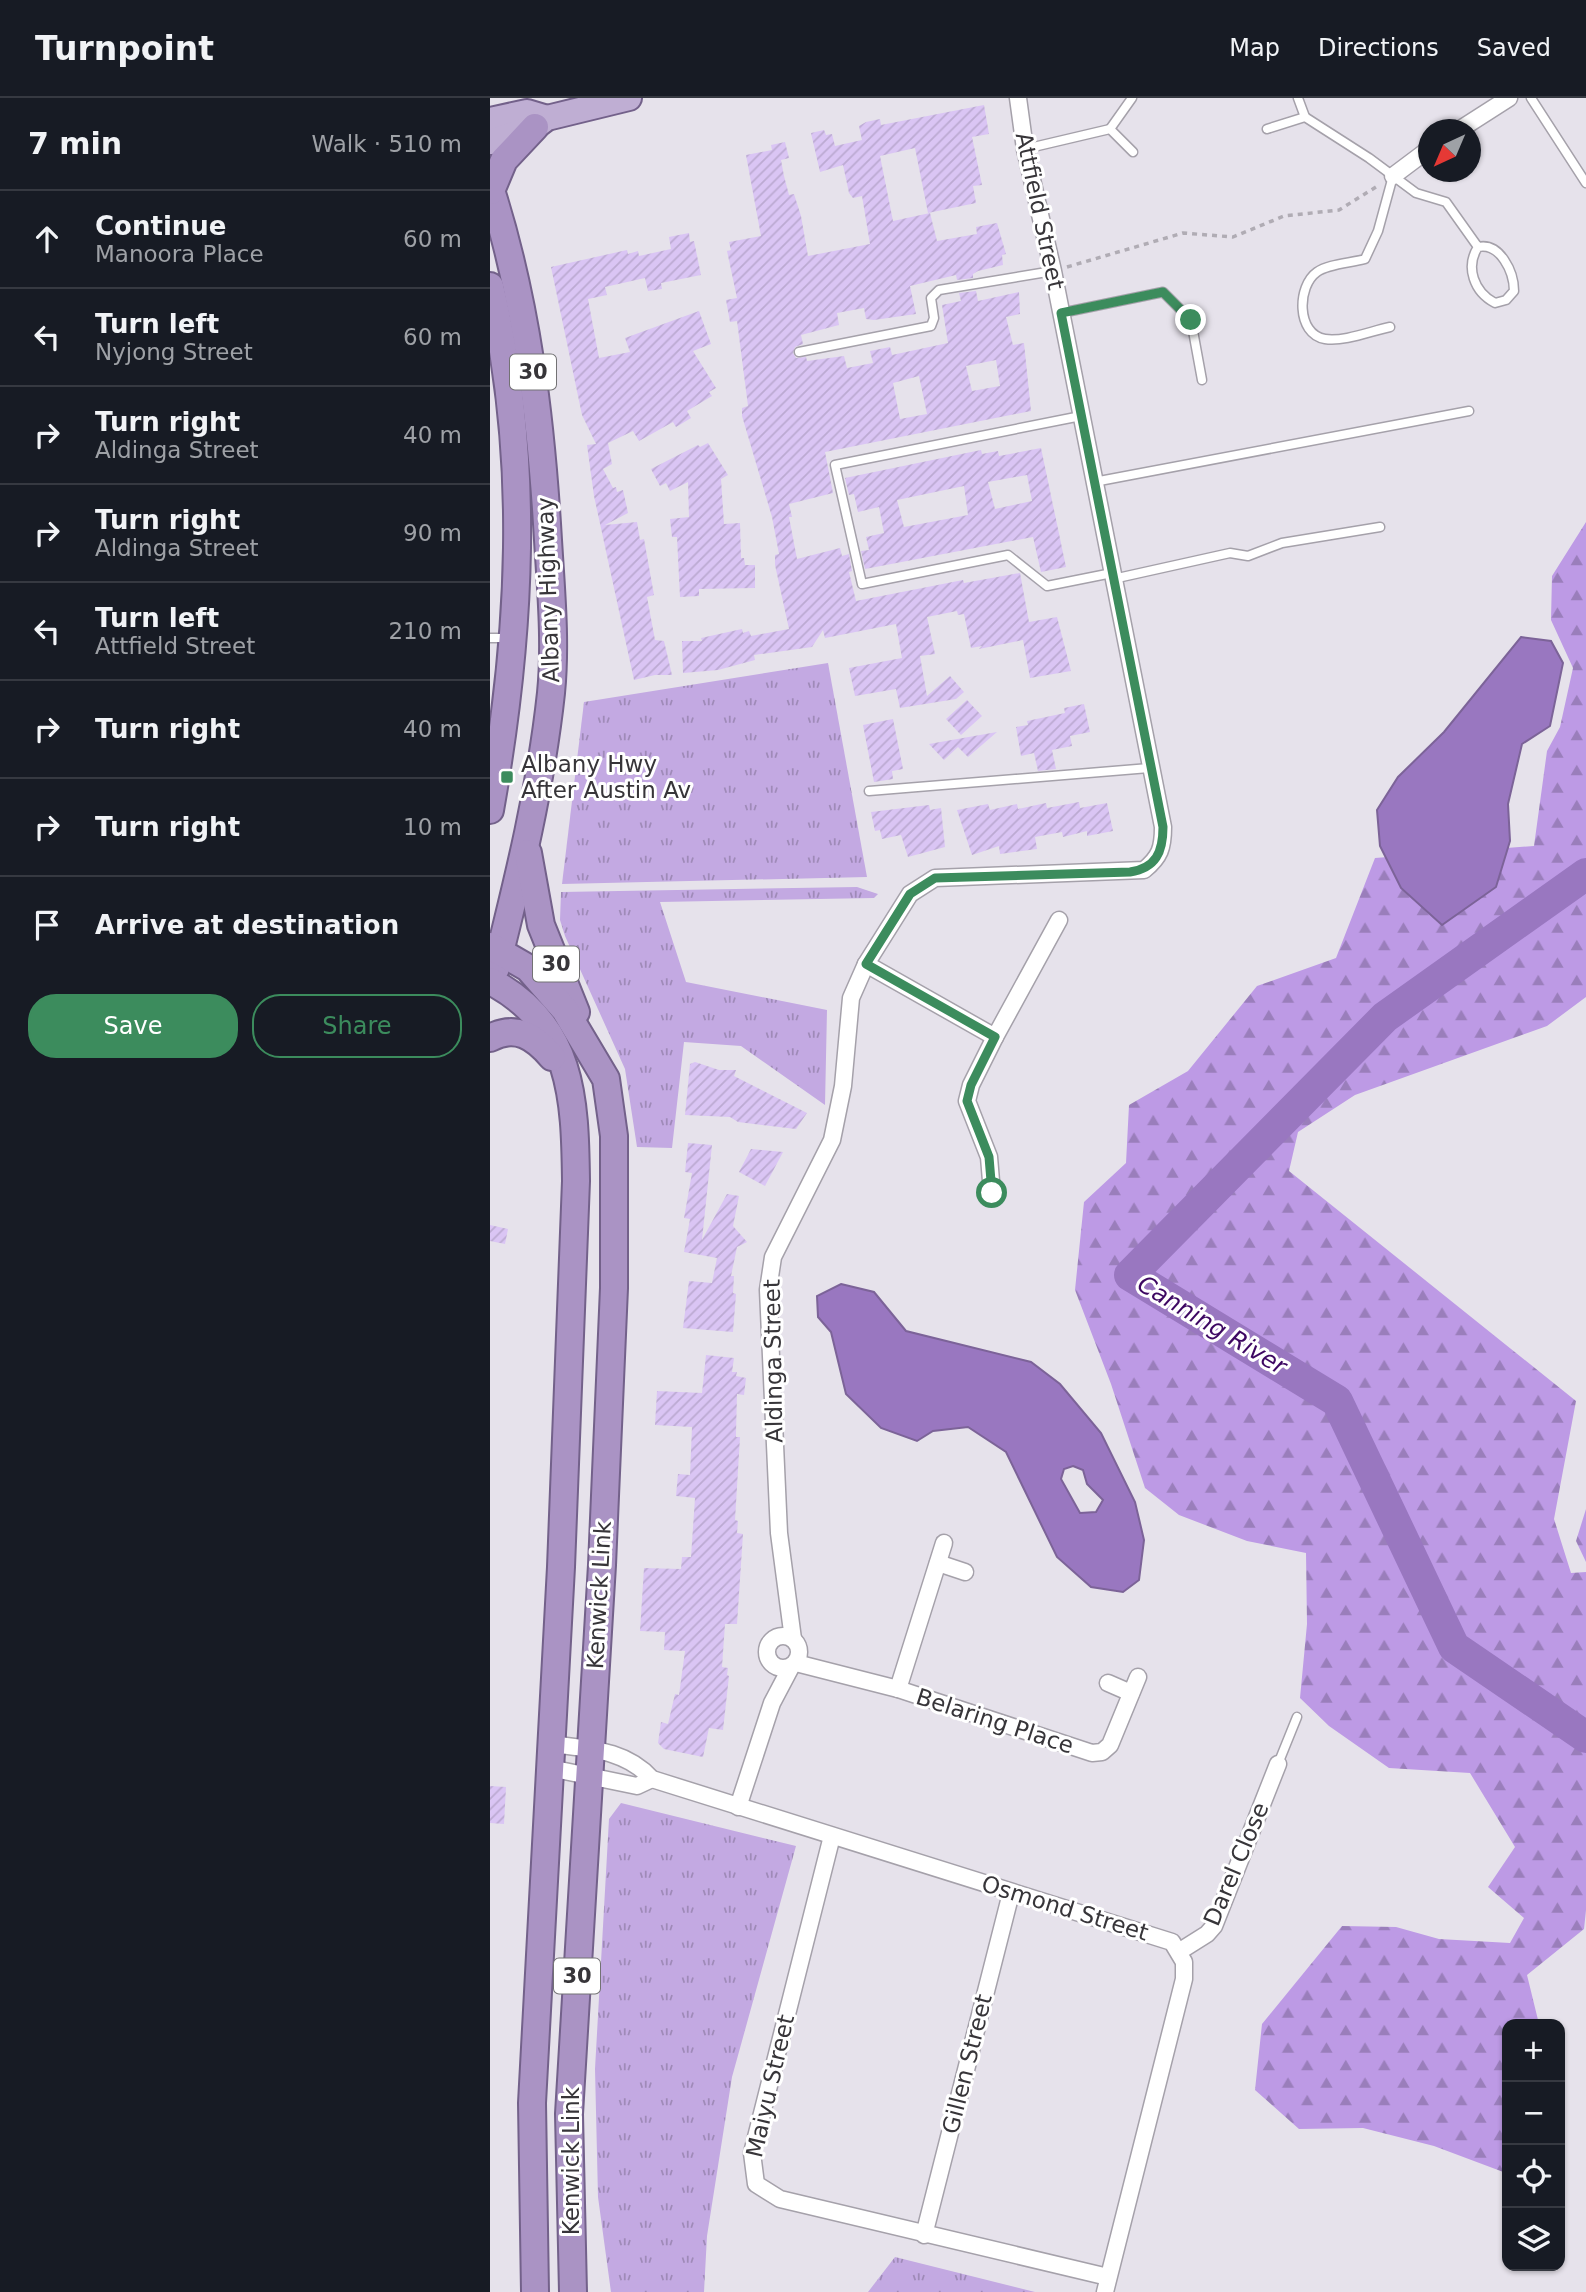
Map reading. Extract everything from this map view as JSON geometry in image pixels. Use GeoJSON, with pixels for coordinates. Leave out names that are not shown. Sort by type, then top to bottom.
{"type":"FeatureCollection","features":[{"type":"Feature","properties":{"kind":"highway"},"geometry":{"type":"LineString","coordinates":[[491,189],[504,160],[553,116]]}},
{"type":"Feature","properties":{"kind":"highway","name":"Albany Highway"},"geometry":{"type":"LineString","coordinates":[[491,189],[509,251],[535,381],[550,561],[551,692],[526,844],[495,948],[491,985]]}},
{"type":"Feature","properties":{"kind":"highway","name":"Albany Highway"},"geometry":{"type":"LineString","coordinates":[[490,286],[505,360],[518,480],[502,638],[503,739],[490,810]]}},
{"type":"Feature","properties":{"kind":"highway","name":"30"},"geometry":{"type":"LineString","coordinates":[[526,844],[545,936],[606,1079]]}},
{"type":"Feature","properties":{"kind":"highway","name":"Kenwick Link"},"geometry":{"type":"LineString","coordinates":[[495,948],[528,968],[565,1010],[606,1079],[613,1109],[616,1224],[591,1749],[569,2114],[572,2292]]}},
{"type":"Feature","properties":{"kind":"highway","name":"Kenwick Link"},"geometry":{"type":"LineString","coordinates":[[491,985],[517,998],[537,1018],[564,1061],[572,1088],[576,1181],[532,2103],[535,2292]]}},
{"type":"Feature","properties":{"kind":"highway"},"geometry":{"type":"LineString","coordinates":[[490,1038],[515,1032],[531,1037],[552,1058],[572,1088]]}},
{"type":"Feature","properties":{"kind":"main road"},"geometry":{"type":"LineString","coordinates":[[490,142],[553,116],[629,98]]}},
{"type":"Feature","properties":{"kind":"main road"},"geometry":{"type":"LineString","coordinates":[[490,120],[527,112],[553,116]]}},
{"type":"Feature","properties":{"kind":"street","name":"Attfield Street"},"geometry":{"type":"LineString","coordinates":[[1018,98],[1025,149],[1053,271],[1149,768],[1163,827],[1163,845],[1157,859]]}},
{"type":"Feature","properties":{"kind":"street"},"geometry":{"type":"LineString","coordinates":[[1476,119],[1509,98]]}},
{"type":"Feature","properties":{"kind":"street"},"geometry":{"type":"LineString","coordinates":[[1393,176],[1418,157]]}},
{"type":"Feature","properties":{"kind":"street","name":"Aldinga Street"},"geometry":{"type":"LineString","coordinates":[[738,1807],[791,1650],[779,1533],[768,1290],[779,1242],[832,1140],[843,1086],[851,999],[866,964],[910,894],[935,878],[1130,872],[1144,870],[1157,859]]}},
{"type":"Feature","properties":{"kind":"street"},"geometry":{"type":"LineString","coordinates":[[992,1193],[989,1157],[967,1101],[971,1085],[995,1037],[1059,920]]}},
{"type":"Feature","properties":{"kind":"street"},"geometry":{"type":"LineString","coordinates":[[866,964],[995,1037]]}},
{"type":"Feature","properties":{"kind":"street"},"geometry":{"type":"LineString","coordinates":[[898,1689],[944,1543]]}},
{"type":"Feature","properties":{"kind":"street"},"geometry":{"type":"LineString","coordinates":[[938,1563],[965,1572]]}},
{"type":"Feature","properties":{"kind":"street","name":"Aldinga Street"},"geometry":{"type":"LineString","coordinates":[[772,1703],[774,1666],[766,1652],[768,1645],[791,1650]]}},
{"type":"Feature","properties":{"kind":"street"},"geometry":{"type":"LineString","coordinates":[[774,1666],[791,1650]]}},
{"type":"Feature","properties":{"kind":"street","name":"Belaring Place"},"geometry":{"type":"LineString","coordinates":[[791,1650],[824,1667],[1092,1754],[1102,1752],[1110,1745],[1138,1677]]}},
{"type":"Feature","properties":{"kind":"street"},"geometry":{"type":"LineString","coordinates":[[1108,1683],[1131,1693]]}},
{"type":"Feature","properties":{"kind":"street","name":"Osmond Street"},"geometry":{"type":"LineString","coordinates":[[550,1756],[591,1749],[638,1764],[652,1779],[1011,1893],[1164,1938],[1180,1951]]}},
{"type":"Feature","properties":{"kind":"street","name":"Osmond Street"},"geometry":{"type":"LineString","coordinates":[[550,1756],[589,1776],[636,1786],[652,1779]]}},
{"type":"Feature","properties":{"kind":"street","name":"Darel Close"},"geometry":{"type":"LineString","coordinates":[[1180,1951],[1214,1926],[1278,1764]]}},
{"type":"Feature","properties":{"kind":"street","name":"Maiyu Street"},"geometry":{"type":"LineString","coordinates":[[832,1836],[752,2153],[752,2171],[756,2184],[780,2199],[1107,2285]]}},
{"type":"Feature","properties":{"kind":"street","name":"Gillen Street"},"geometry":{"type":"LineString","coordinates":[[924,2235],[1011,1893]]}},
{"type":"Feature","properties":{"kind":"street"},"geometry":{"type":"LineString","coordinates":[[1107,2285],[1184,1979],[1184,1962],[1180,1951]]}},
{"type":"Feature","properties":{"kind":"lane"},"geometry":{"type":"LineString","coordinates":[[1025,149],[1110,129],[1132,98]]}},
{"type":"Feature","properties":{"kind":"lane"},"geometry":{"type":"LineString","coordinates":[[1298,98],[1305,117],[1416,193],[1446,202],[1478,247]]}},
{"type":"Feature","properties":{"kind":"lane"},"geometry":{"type":"LineString","coordinates":[[1531,98],[1586,183]]}},
{"type":"Feature","properties":{"kind":"lane"},"geometry":{"type":"LineString","coordinates":[[1267,129],[1305,117]]}},
{"type":"Feature","properties":{"kind":"lane"},"geometry":{"type":"LineString","coordinates":[[1110,129],[1133,152]]}},
{"type":"Feature","properties":{"kind":"lane"},"geometry":{"type":"LineString","coordinates":[[1390,327],[1328,340],[1315,337],[1308,327],[1301,296],[1307,282],[1319,270],[1365,259],[1378,231],[1393,176]]}},
{"type":"Feature","properties":{"kind":"lane"},"geometry":{"type":"LineString","coordinates":[[1488,245],[1496,249],[1514,279],[1514,291],[1506,300],[1496,303],[1486,298],[1470,272],[1471,258],[1478,247],[1488,245]]}},
{"type":"Feature","properties":{"kind":"lane"},"geometry":{"type":"LineString","coordinates":[[799,352],[931,326],[934,318],[931,298],[939,290],[1053,271]]}},
{"type":"Feature","properties":{"kind":"lane"},"geometry":{"type":"LineString","coordinates":[[1061,313],[1163,292],[1191,320],[1202,380]]}},
{"type":"Feature","properties":{"kind":"lane"},"geometry":{"type":"LineString","coordinates":[[1094,482],[1469,411]]}},
{"type":"Feature","properties":{"kind":"lane"},"geometry":{"type":"LineString","coordinates":[[1081,416],[835,465],[862,584],[1008,555],[1047,586],[1230,553],[1248,556],[1282,543],[1380,527]]}},
{"type":"Feature","properties":{"kind":"lane"},"geometry":{"type":"LineString","coordinates":[[869,791],[1149,768]]}},
{"type":"Feature","properties":{"kind":"lane"},"geometry":{"type":"LineString","coordinates":[[1278,1764],[1297,1717]]}},
{"type":"Feature","properties":{"kind":"path"},"geometry":{"type":"LineString","coordinates":[[1053,271],[1183,233],[1233,237],[1284,216],[1339,209],[1393,176]]}},
{"type":"Feature","properties":{"kind":"green space"},"geometry":{"type":"Polygon","coordinates":[[[1586,522],[1586,997],[1547,1026],[1355,1095],[1298,1132],[1289,1171],[1576,1401],[1554,1519],[1571,1573],[1586,1572],[1586,1910],[1584,1929],[1527,1975],[1538,2019],[1502,2019],[1502,2172],[1434,2146],[1363,2128],[1299,2129],[1255,2090],[1262,2024],[1342,1926],[1396,1927],[1439,1939],[1510,1943],[1524,1918],[1488,1887],[1515,1847],[1470,1773],[1389,1768],[1329,1726],[1300,1698],[1307,1624],[1306,1553],[1247,1541],[1179,1515],[1145,1488],[1111,1384],[1075,1290],[1084,1202],[1126,1163],[1129,1105],[1188,1071],[1257,986],[1336,958],[1375,858],[1534,846],[1547,751],[1560,727],[1573,668],[1551,620],[1552,576],[1586,522]]]}},
{"type":"Feature","properties":{"kind":"green space"},"geometry":{"type":"Polygon","coordinates":[[[828,663],[867,877],[562,884],[584,702],[828,663]]]}},
{"type":"Feature","properties":{"kind":"green space"},"geometry":{"type":"Polygon","coordinates":[[[857,887],[878,894],[874,898],[660,902],[686,982],[827,1010],[825,1105],[741,1046],[684,1042],[672,1148],[637,1147],[625,1069],[565,936],[560,920],[561,892],[857,887]]]}},
{"type":"Feature","properties":{"kind":"green space"},"geometry":{"type":"Polygon","coordinates":[[[1586,1509],[1586,1562],[1576,1541],[1586,1509]]]}},
{"type":"Feature","properties":{"kind":"green space"},"geometry":{"type":"Polygon","coordinates":[[[621,1803],[796,1846],[732,2077],[707,2236],[704,2292],[611,2292],[598,2197],[595,2069],[609,1819],[621,1803]]]}},
{"type":"Feature","properties":{"kind":"green space"},"geometry":{"type":"Polygon","coordinates":[[[895,2257],[1035,2292],[868,2292],[895,2257]]]}},
{"type":"Feature","properties":{"kind":"shaded area"},"geometry":{"type":"Polygon","coordinates":[[[1521,637],[1551,641],[1563,663],[1550,726],[1522,744],[1508,804],[1510,841],[1496,887],[1442,925],[1401,888],[1380,846],[1377,810],[1398,777],[1444,732],[1521,637]]]}},
{"type":"Feature","properties":{"kind":"shaded area"},"geometry":{"type":"Polygon","coordinates":[[[841,1284],[874,1292],[906,1331],[1031,1362],[1060,1384],[1101,1433],[1135,1502],[1144,1540],[1139,1580],[1123,1592],[1091,1587],[1057,1557],[1006,1452],[968,1427],[933,1431],[917,1441],[881,1428],[846,1394],[831,1332],[818,1317],[817,1296],[841,1284]],[[1073,1466],[1064,1469],[1061,1479],[1080,1513],[1096,1512],[1103,1500],[1087,1484],[1083,1470],[1073,1466]]]}},
{"type":"Feature","properties":{"kind":"building"},"geometry":{"type":"Polygon","coordinates":[[[984,105],[989,134],[972,137],[982,185],[973,186],[976,203],[928,213],[915,148],[880,156],[893,221],[930,213],[937,241],[977,234],[976,227],[997,223],[1006,254],[1002,255],[1003,265],[978,271],[973,274],[973,278],[957,280],[956,275],[910,286],[916,314],[874,320],[866,319],[864,308],[837,313],[839,325],[801,335],[803,344],[795,347],[793,353],[796,358],[806,357],[807,361],[844,356],[847,368],[873,363],[870,351],[890,347],[892,355],[948,343],[942,305],[961,301],[959,293],[976,291],[978,301],[1019,292],[1020,314],[1006,317],[1013,345],[1024,343],[1031,411],[825,452],[833,493],[789,504],[797,559],[840,548],[842,556],[849,554],[852,571],[849,572],[856,601],[963,580],[964,583],[1020,573],[1029,622],[1057,617],[1071,671],[1030,678],[1023,640],[979,649],[982,646],[971,648],[964,614],[958,615],[957,611],[927,617],[935,654],[920,656],[927,696],[950,676],[964,692],[956,699],[900,708],[896,689],[855,696],[849,668],[902,658],[896,624],[825,638],[823,630],[812,647],[754,655],[755,660],[718,670],[683,673],[682,641],[702,641],[701,638],[742,629],[743,633],[749,631],[751,636],[789,629],[775,565],[775,555],[779,554],[772,517],[742,416],[742,408],[748,406],[737,321],[730,322],[726,300],[737,298],[727,251],[731,250],[729,242],[761,236],[746,155],[772,150],[771,145],[785,142],[789,158],[781,160],[784,176],[789,195],[794,194],[801,216],[808,256],[870,244],[862,196],[853,198],[849,193],[843,165],[820,172],[811,133],[824,130],[826,135],[832,134],[835,146],[862,140],[859,126],[866,122],[880,119],[881,125],[984,105]],[[996,360],[966,366],[972,391],[1000,386],[996,360]],[[919,376],[893,383],[900,419],[927,414],[919,376]]]}},
{"type":"Feature","properties":{"kind":"building"},"geometry":{"type":"Polygon","coordinates":[[[689,233],[690,242],[694,241],[701,275],[661,283],[662,289],[648,291],[645,278],[605,287],[607,295],[588,299],[599,358],[630,352],[625,338],[699,311],[711,344],[693,351],[716,388],[709,392],[712,396],[687,411],[691,418],[676,427],[673,422],[639,441],[633,431],[608,443],[612,464],[603,469],[613,488],[616,487],[617,492],[623,490],[628,513],[605,525],[637,522],[640,540],[644,539],[654,595],[647,597],[655,640],[664,641],[672,675],[655,675],[634,680],[594,496],[587,445],[596,444],[582,415],[551,267],[627,250],[628,254],[638,251],[639,256],[671,249],[669,237],[689,233]]]}},
{"type":"Feature","properties":{"kind":"building"},"geometry":{"type":"Polygon","coordinates":[[[708,443],[728,475],[721,479],[724,524],[740,523],[741,558],[744,558],[745,565],[755,565],[755,588],[699,589],[699,596],[680,597],[677,537],[672,537],[670,519],[689,517],[688,482],[670,491],[666,483],[660,486],[651,469],[698,445],[700,447],[708,443]]]}},
{"type":"Feature","properties":{"kind":"building"},"geometry":{"type":"Polygon","coordinates":[[[1041,448],[1066,567],[1041,572],[1033,537],[865,569],[861,551],[869,550],[866,537],[884,533],[879,507],[858,512],[854,494],[849,495],[845,478],[981,450],[982,454],[998,451],[999,456],[1041,448]],[[1027,475],[988,482],[995,509],[1032,501],[1027,475]],[[964,486],[897,500],[904,527],[968,515],[964,486]]]}},
{"type":"Feature","properties":{"kind":"building"},"geometry":{"type":"Polygon","coordinates":[[[967,700],[982,716],[961,735],[946,719],[967,700]]]}},
{"type":"Feature","properties":{"kind":"building"},"geometry":{"type":"Polygon","coordinates":[[[1084,704],[1090,732],[1070,736],[1072,746],[1052,750],[1056,769],[1038,771],[1034,753],[1021,756],[1016,727],[1028,725],[1027,721],[1065,713],[1064,708],[1084,704]]]}},
{"type":"Feature","properties":{"kind":"building"},"geometry":{"type":"Polygon","coordinates":[[[893,719],[903,769],[892,771],[893,779],[874,782],[863,725],[893,719]]]}},
{"type":"Feature","properties":{"kind":"building"},"geometry":{"type":"Polygon","coordinates":[[[997,732],[968,757],[958,747],[944,760],[929,744],[997,732]]]}},
{"type":"Feature","properties":{"kind":"building"},"geometry":{"type":"Polygon","coordinates":[[[1079,802],[1080,808],[1107,803],[1113,831],[1087,836],[1087,831],[1063,837],[1062,832],[1035,837],[1037,849],[1000,854],[999,846],[972,855],[957,810],[988,804],[990,810],[1017,804],[1018,809],[1046,803],[1047,808],[1079,802]]]}},
{"type":"Feature","properties":{"kind":"building"},"geometry":{"type":"Polygon","coordinates":[[[929,805],[930,810],[941,808],[945,847],[908,857],[901,835],[882,839],[880,830],[875,831],[871,812],[929,805]]]}},
{"type":"Feature","properties":{"kind":"building"},"geometry":{"type":"Polygon","coordinates":[[[695,1062],[719,1070],[736,1070],[734,1076],[807,1113],[796,1129],[738,1122],[730,1117],[685,1115],[690,1064],[695,1062]]]}},
{"type":"Feature","properties":{"kind":"building"},"geometry":{"type":"Polygon","coordinates":[[[688,1143],[712,1145],[702,1240],[727,1194],[739,1196],[733,1226],[747,1242],[737,1247],[731,1276],[734,1276],[733,1293],[736,1294],[733,1332],[683,1328],[689,1281],[712,1283],[717,1258],[684,1252],[690,1219],[684,1218],[692,1173],[685,1172],[688,1143]]]}},
{"type":"Feature","properties":{"kind":"building"},"geometry":{"type":"Polygon","coordinates":[[[751,1149],[783,1152],[765,1186],[739,1172],[751,1149]]]}},
{"type":"Feature","properties":{"kind":"building"},"geometry":{"type":"Polygon","coordinates":[[[490,1225],[508,1229],[505,1244],[490,1241],[490,1225]]]}},
{"type":"Feature","properties":{"kind":"building"},"geometry":{"type":"Polygon","coordinates":[[[706,1355],[734,1358],[732,1372],[737,1372],[736,1376],[746,1378],[744,1395],[737,1394],[736,1437],[740,1437],[735,1520],[738,1521],[737,1533],[743,1534],[737,1624],[725,1624],[722,1667],[728,1668],[729,1676],[723,1730],[709,1728],[703,1757],[664,1749],[658,1743],[661,1722],[668,1724],[675,1694],[679,1695],[685,1651],[664,1650],[665,1632],[640,1631],[644,1568],[681,1569],[682,1557],[691,1557],[695,1498],[676,1496],[678,1474],[690,1475],[692,1427],[655,1425],[657,1391],[702,1393],[706,1355]]]}},
{"type":"Feature","properties":{"kind":"building"},"geometry":{"type":"Polygon","coordinates":[[[490,1786],[506,1787],[504,1824],[490,1823],[490,1786]]]}},
{"type":"Feature","properties":{"kind":"waterway","name":"Canning River"},"geometry":{"type":"LineString","coordinates":[[1586,874],[1385,1017],[1130,1275],[1337,1401],[1454,1647],[1586,1737]]}},
{"type":"Feature","properties":{"kind":"place","name":"Albany Hwy After Austin Av"},"geometry":{"type":"Point","coordinates":[507,777]}},
{"type":"Feature","properties":{"kind":"route"},"geometry":{"type":"LineString","coordinates":[[992,1193],[989,1157],[967,1101],[971,1085],[995,1037],[866,964],[910,894],[935,878],[1130,872],[1144,870],[1157,859],[1163,845],[1163,827],[1149,768],[1061,313],[1163,292],[1191,320]]}}]}
